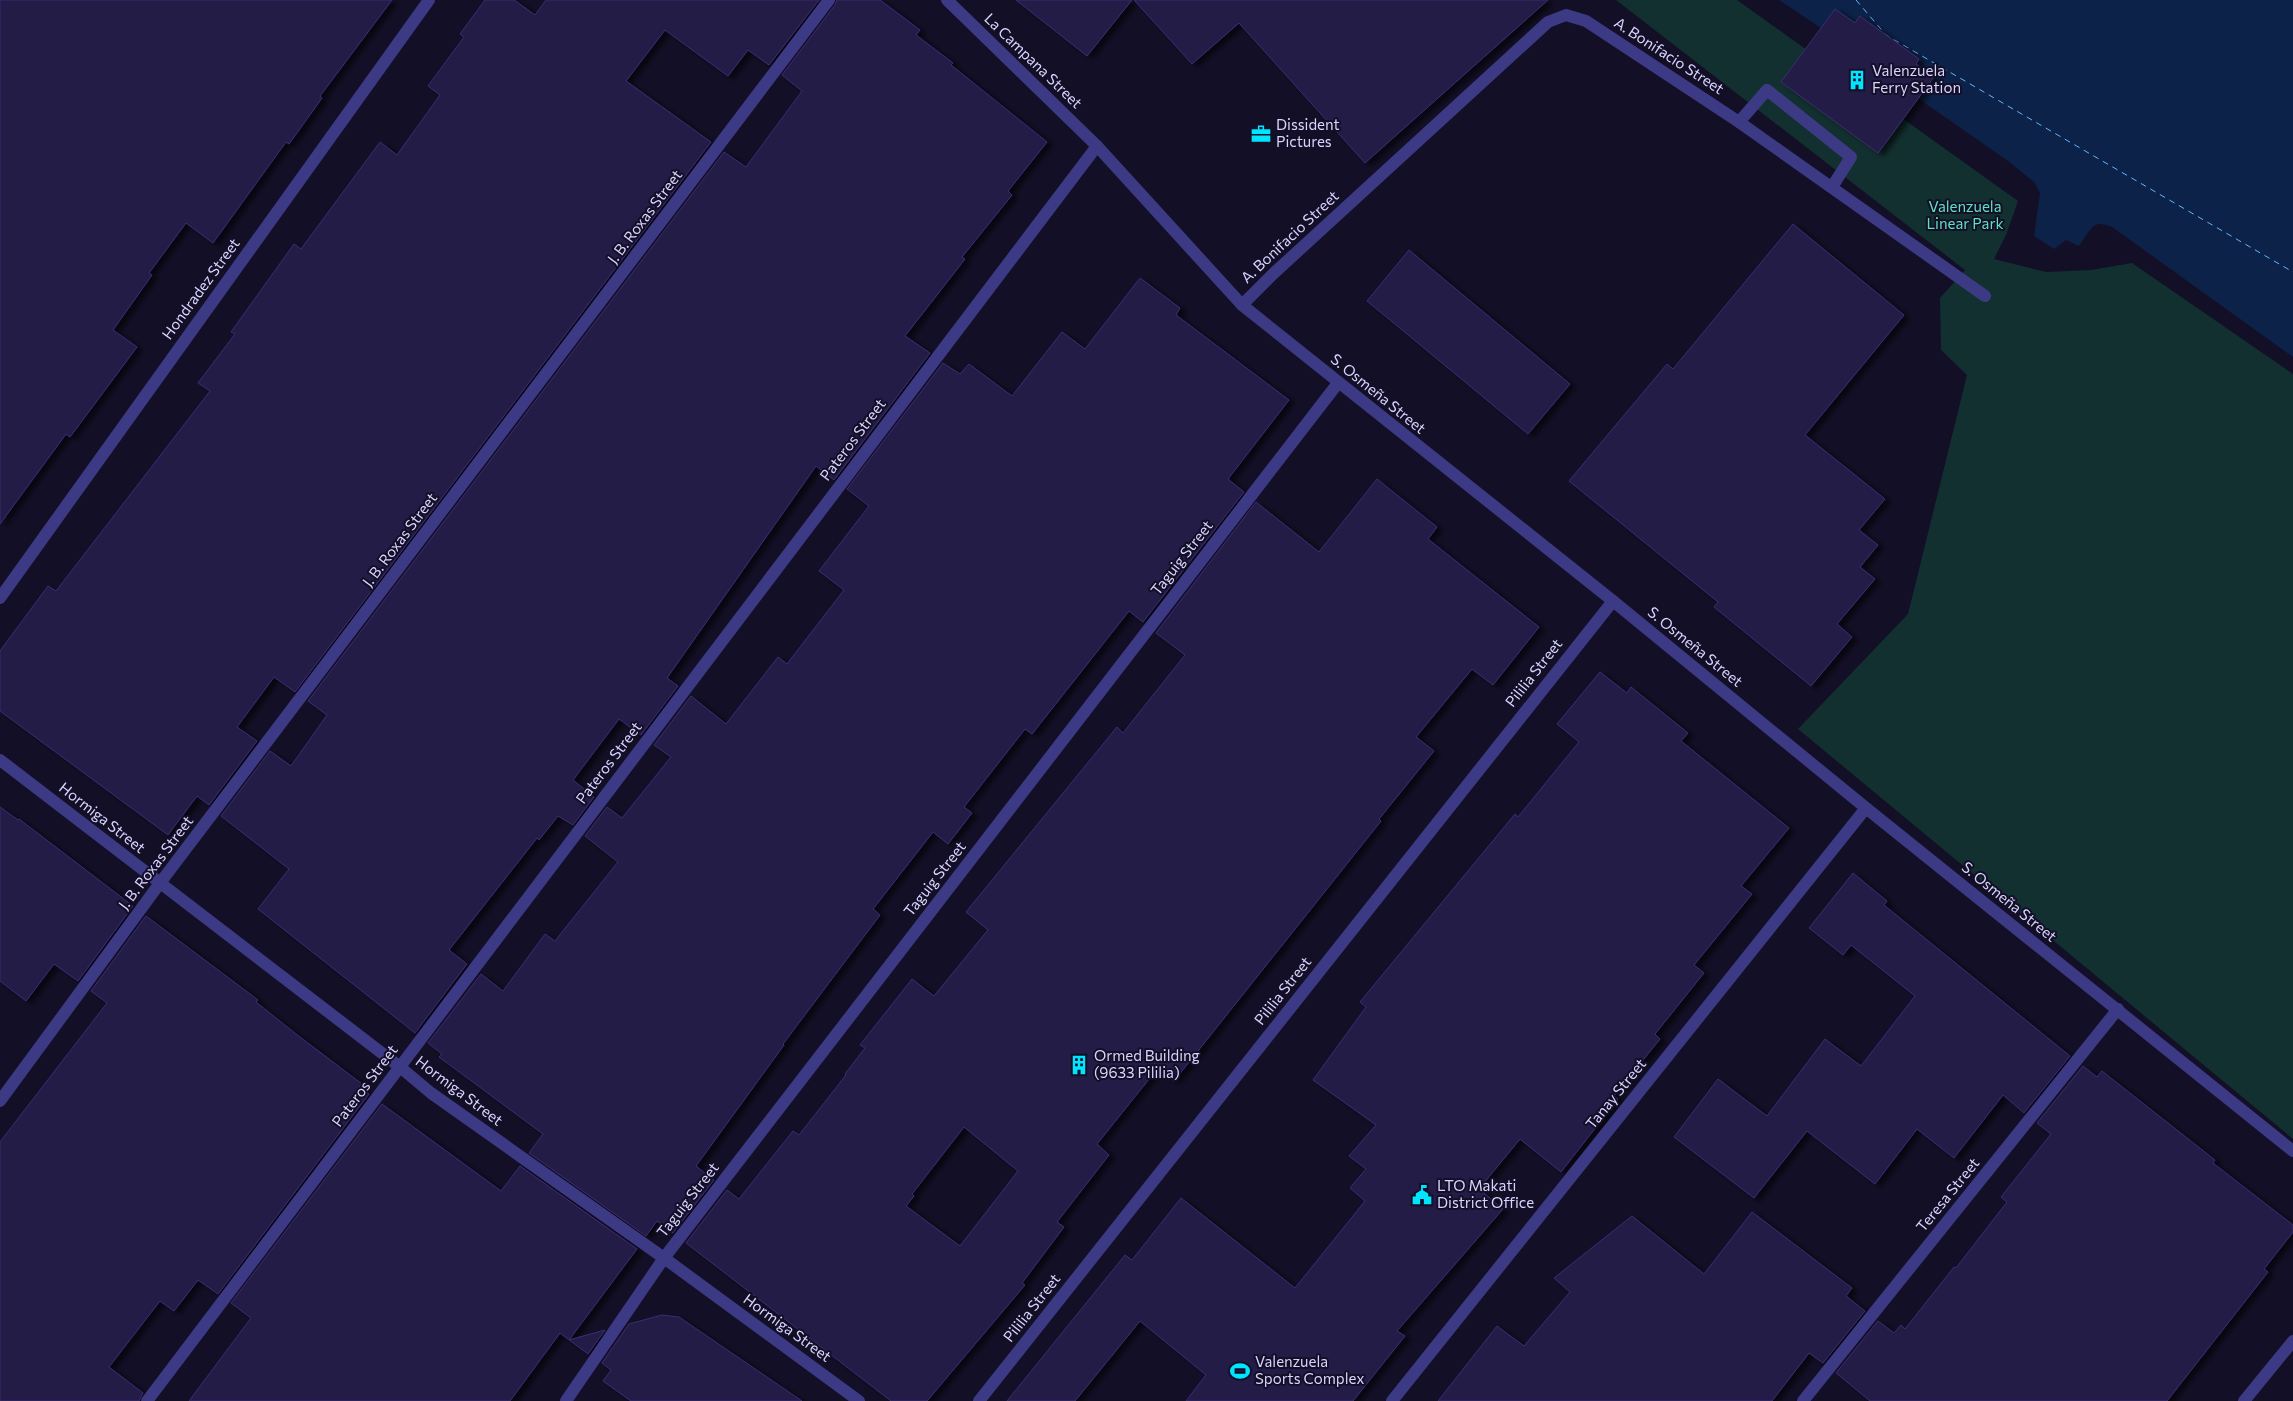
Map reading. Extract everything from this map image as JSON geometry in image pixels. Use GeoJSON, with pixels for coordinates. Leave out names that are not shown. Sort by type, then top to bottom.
{"type":"FeatureCollection","features":[{"type":"Feature","properties":{"kind":"street","name":"Hondradez Street"},"geometry":{"type":"LineString","coordinates":[[0,598],[429,0]]}},
{"type":"Feature","properties":{"kind":"street","name":"J. B. Roxas Street"},"geometry":{"type":"LineString","coordinates":[[0,1101],[160,883],[830,0]]}},
{"type":"Feature","properties":{"kind":"street","name":"La Campana Street"},"geometry":{"type":"LineString","coordinates":[[947,0],[1097,146]]}},
{"type":"Feature","properties":{"kind":"street","name":"A. Bonifacio Street"},"geometry":{"type":"LineString","coordinates":[[1242,305],[1273,274],[1548,22],[1566,15],[1586,21],[1739,122],[1985,296]]}},
{"type":"Feature","properties":{"kind":"street"},"geometry":{"type":"LineString","coordinates":[[1739,122],[1767,90],[1851,157],[1832,187]]}},
{"type":"Feature","properties":{"kind":"street","name":"S. Osmeña Street"},"geometry":{"type":"LineString","coordinates":[[1097,146],[1242,305],[1613,601],[1866,808],[2293,1151]]}},
{"type":"Feature","properties":{"kind":"street","name":"Pateros Street"},"geometry":{"type":"LineString","coordinates":[[147,1401],[1097,146]]}},
{"type":"Feature","properties":{"kind":"street","name":"Taguig Street"},"geometry":{"type":"LineString","coordinates":[[566,1401],[664,1258],[1338,383]]}},
{"type":"Feature","properties":{"kind":"street","name":"Pililia Street"},"geometry":{"type":"LineString","coordinates":[[979,1401],[1613,601]]}},
{"type":"Feature","properties":{"kind":"street","name":"Hormiga Street"},"geometry":{"type":"LineString","coordinates":[[0,760],[400,1067],[430,1093],[664,1258],[859,1401]]}},
{"type":"Feature","properties":{"kind":"street","name":"Tanay Street"},"geometry":{"type":"LineString","coordinates":[[1392,1401],[1866,808]]}},
{"type":"Feature","properties":{"kind":"street","name":"Teresa Street"},"geometry":{"type":"LineString","coordinates":[[1803,1401],[2118,1009]]}},
{"type":"Feature","properties":{"kind":"street"},"geometry":{"type":"LineString","coordinates":[[2244,1401],[2293,1341]]}},
{"type":"Feature","properties":{"kind":"green space","name":"Valenzuela Linear Park"},"geometry":{"type":"Polygon","coordinates":[[[1616,0],[1737,0],[2018,201],[2006,235],[1994,259],[2046,272],[2091,270],[2132,263],[2293,374],[2293,1139],[1798,729],[1908,614],[1967,375],[1941,350],[1940,298],[1965,270],[1616,0]]]}},
{"type":"Feature","properties":{"kind":"water"},"geometry":{"type":"Polygon","coordinates":[[[1779,0],[2293,0],[2293,357],[2112,227],[2096,225],[2089,231],[2079,246],[2066,240],[2054,249],[2034,236],[2040,193],[2034,182],[2008,161],[1919,99],[1934,78],[1916,64],[1919,59],[1861,16],[1855,23],[1835,9],[1821,28],[1779,0]]]}},
{"type":"Feature","properties":{"kind":"building"},"geometry":{"type":"Polygon","coordinates":[[[0,0],[392,0],[320,96],[322,98],[289,144],[286,142],[213,243],[186,223],[149,273],[152,275],[113,330],[137,347],[70,437],[66,434],[0,524],[0,0]]]}},
{"type":"Feature","properties":{"kind":"building"},"geometry":{"type":"Polygon","coordinates":[[[485,0],[514,0],[535,15],[546,0],[819,0],[769,65],[748,50],[728,76],[665,30],[626,81],[711,142],[295,692],[274,677],[237,727],[257,741],[209,805],[197,796],[168,835],[0,711],[0,651],[48,586],[56,591],[210,391],[198,383],[235,334],[231,332],[294,244],[301,249],[380,142],[397,155],[440,95],[428,86],[464,37],[460,34],[485,0]]]}},
{"type":"Feature","properties":{"kind":"building"},"geometry":{"type":"Polygon","coordinates":[[[837,0],[880,0],[920,30],[916,35],[953,63],[951,65],[1047,142],[1008,191],[1012,195],[962,257],[965,259],[905,336],[930,353],[834,480],[816,466],[667,678],[678,686],[641,735],[619,719],[573,780],[594,797],[573,825],[558,816],[539,840],[537,838],[449,950],[467,964],[415,1033],[258,909],[289,869],[221,816],[270,751],[291,766],[327,715],[308,701],[724,152],[746,167],[802,91],[782,75],[837,0]]]}},
{"type":"Feature","properties":{"kind":"building"},"geometry":{"type":"Polygon","coordinates":[[[1016,0],[1132,0],[1087,56],[1016,0]]]}},
{"type":"Feature","properties":{"kind":"building"},"geometry":{"type":"Polygon","coordinates":[[[1134,0],[1548,0],[1365,163],[1239,23],[1192,64],[1134,0]]]}},
{"type":"Feature","properties":{"kind":"building","name":"Valenzuela Ferry Station"},"geometry":{"type":"Polygon","coordinates":[[[1835,9],[1855,23],[1860,16],[1919,59],[1916,64],[1934,77],[1878,153],[1781,82],[1835,9]]]}},
{"type":"Feature","properties":{"kind":"building"},"geometry":{"type":"Polygon","coordinates":[[[1793,224],[1904,315],[1805,435],[1885,499],[1859,530],[1878,545],[1860,567],[1875,579],[1837,624],[1852,637],[1811,686],[1714,607],[1718,602],[1569,481],[1667,364],[1673,369],[1793,224]]]}},
{"type":"Feature","properties":{"kind":"building"},"geometry":{"type":"Polygon","coordinates":[[[1409,250],[1570,384],[1528,434],[1367,301],[1409,250]]]}},
{"type":"Feature","properties":{"kind":"building"},"geometry":{"type":"Polygon","coordinates":[[[1140,278],[1180,308],[1176,315],[1289,400],[1228,479],[1244,492],[1143,622],[1129,611],[1032,734],[1025,729],[964,807],[972,813],[948,844],[933,832],[873,909],[880,915],[783,1044],[696,1166],[714,1180],[673,1233],[657,1221],[646,1236],[529,1153],[543,1134],[439,1057],[442,1054],[428,1043],[481,974],[503,991],[545,934],[555,941],[618,862],[585,836],[607,807],[622,818],[671,757],[654,745],[691,696],[726,724],[778,657],[787,664],[844,590],[819,571],[869,506],[847,489],[943,363],[960,374],[969,364],[1012,396],[1062,332],[1085,349],[1140,278]]]}},
{"type":"Feature","properties":{"kind":"building"},"geometry":{"type":"Polygon","coordinates":[[[1377,479],[1437,527],[1428,539],[1539,627],[1493,685],[1472,669],[1416,737],[1434,751],[1379,819],[1381,821],[1174,1081],[1158,1068],[1097,1144],[1109,1155],[1057,1222],[1064,1227],[1022,1283],[1025,1285],[927,1401],[891,1401],[686,1243],[727,1190],[739,1199],[793,1131],[799,1135],[865,1048],[860,1045],[912,979],[934,996],[988,930],[966,912],[1117,727],[1123,733],[1185,655],[1156,633],[1256,502],[1319,552],[1377,479]],[[964,1127],[912,1194],[914,1196],[906,1206],[960,1246],[1018,1171],[964,1127]]]}},
{"type":"Feature","properties":{"kind":"building"},"geometry":{"type":"Polygon","coordinates":[[[1600,672],[1627,693],[1631,687],[1688,733],[1681,741],[1789,828],[1741,886],[1752,894],[1694,965],[1704,973],[1655,1034],[1660,1039],[1614,1096],[1618,1099],[1561,1172],[1520,1139],[1479,1189],[1503,1209],[1397,1331],[1405,1336],[1353,1401],[1186,1401],[1206,1375],[1140,1321],[1075,1401],[1007,1401],[1125,1255],[1132,1260],[1181,1198],[1295,1288],[1365,1201],[1350,1188],[1366,1169],[1349,1156],[1376,1125],[1313,1080],[1366,1007],[1360,1002],[1515,814],[1518,817],[1579,742],[1557,724],[1600,672]]]}},
{"type":"Feature","properties":{"kind":"building"},"geometry":{"type":"Polygon","coordinates":[[[0,807],[19,819],[133,906],[78,981],[54,964],[26,1001],[0,981],[0,807]]]}},
{"type":"Feature","properties":{"kind":"building"},"geometry":{"type":"Polygon","coordinates":[[[1853,873],[1887,901],[1884,905],[2070,1056],[2024,1113],[2003,1095],[1954,1158],[1917,1129],[1875,1184],[1807,1131],[1754,1198],[1674,1137],[1718,1079],[1767,1116],[1825,1039],[1861,1066],[1915,996],[1851,945],[1843,955],[1809,928],[1853,873]]]}},
{"type":"Feature","properties":{"kind":"building"},"geometry":{"type":"Polygon","coordinates":[[[146,916],[258,1000],[256,1002],[362,1084],[359,1087],[369,1094],[218,1294],[198,1280],[174,1311],[160,1301],[109,1367],[143,1393],[139,1401],[0,1401],[0,1142],[107,1003],[91,991],[146,916]]]}},
{"type":"Feature","properties":{"kind":"building"},"geometry":{"type":"Polygon","coordinates":[[[2083,1066],[2097,1077],[2102,1071],[2215,1160],[2213,1163],[2293,1225],[2293,1232],[2264,1269],[2268,1272],[2167,1401],[1870,1401],[1836,1373],[1878,1321],[1894,1333],[1901,1325],[1905,1329],[1954,1267],[1956,1268],[2007,1202],[2001,1197],[2051,1134],[2037,1123],[2083,1066]]]}},
{"type":"Feature","properties":{"kind":"building"},"geometry":{"type":"Polygon","coordinates":[[[382,1104],[501,1191],[520,1166],[637,1249],[569,1340],[560,1333],[510,1401],[189,1401],[251,1318],[231,1303],[382,1104]]]}},
{"type":"Feature","properties":{"kind":"building"},"geometry":{"type":"Polygon","coordinates":[[[1752,1212],[1852,1288],[1846,1296],[1865,1311],[1823,1363],[1809,1353],[1772,1401],[1438,1401],[1497,1326],[1524,1346],[1570,1292],[1554,1278],[1632,1216],[1704,1274],[1752,1212]]]}},
{"type":"Feature","properties":{"kind":"building"},"geometry":{"type":"Polygon","coordinates":[[[662,1315],[679,1317],[802,1401],[631,1401],[603,1381],[611,1370],[602,1363],[629,1324],[662,1315]]]}},
{"type":"Feature","properties":{"kind":"building"},"geometry":{"type":"Polygon","coordinates":[[[605,1330],[588,1354],[569,1340],[605,1330]]]}},
{"type":"Feature","properties":{"kind":"ferry route"},"geometry":{"type":"LineString","coordinates":[[1856,0],[1886,35],[2293,272]]}},
{"type":"Feature","properties":{"kind":"place","name":"Valenzuela Ferry Station"},"geometry":{"type":"Point","coordinates":[1857,80]}},
{"type":"Feature","properties":{"kind":"place","name":"Dissident Pictures"},"geometry":{"type":"Point","coordinates":[1261,134]}},
{"type":"Feature","properties":{"kind":"place","name":"Ormed Building (9633 Pililia)"},"geometry":{"type":"Point","coordinates":[1079,1065]}},
{"type":"Feature","properties":{"kind":"place","name":"LTO Makati District Office"},"geometry":{"type":"Point","coordinates":[1422,1195]}},
{"type":"Feature","properties":{"kind":"place","name":"Valenzuela Sports Complex"},"geometry":{"type":"Point","coordinates":[1240,1371]}}]}
